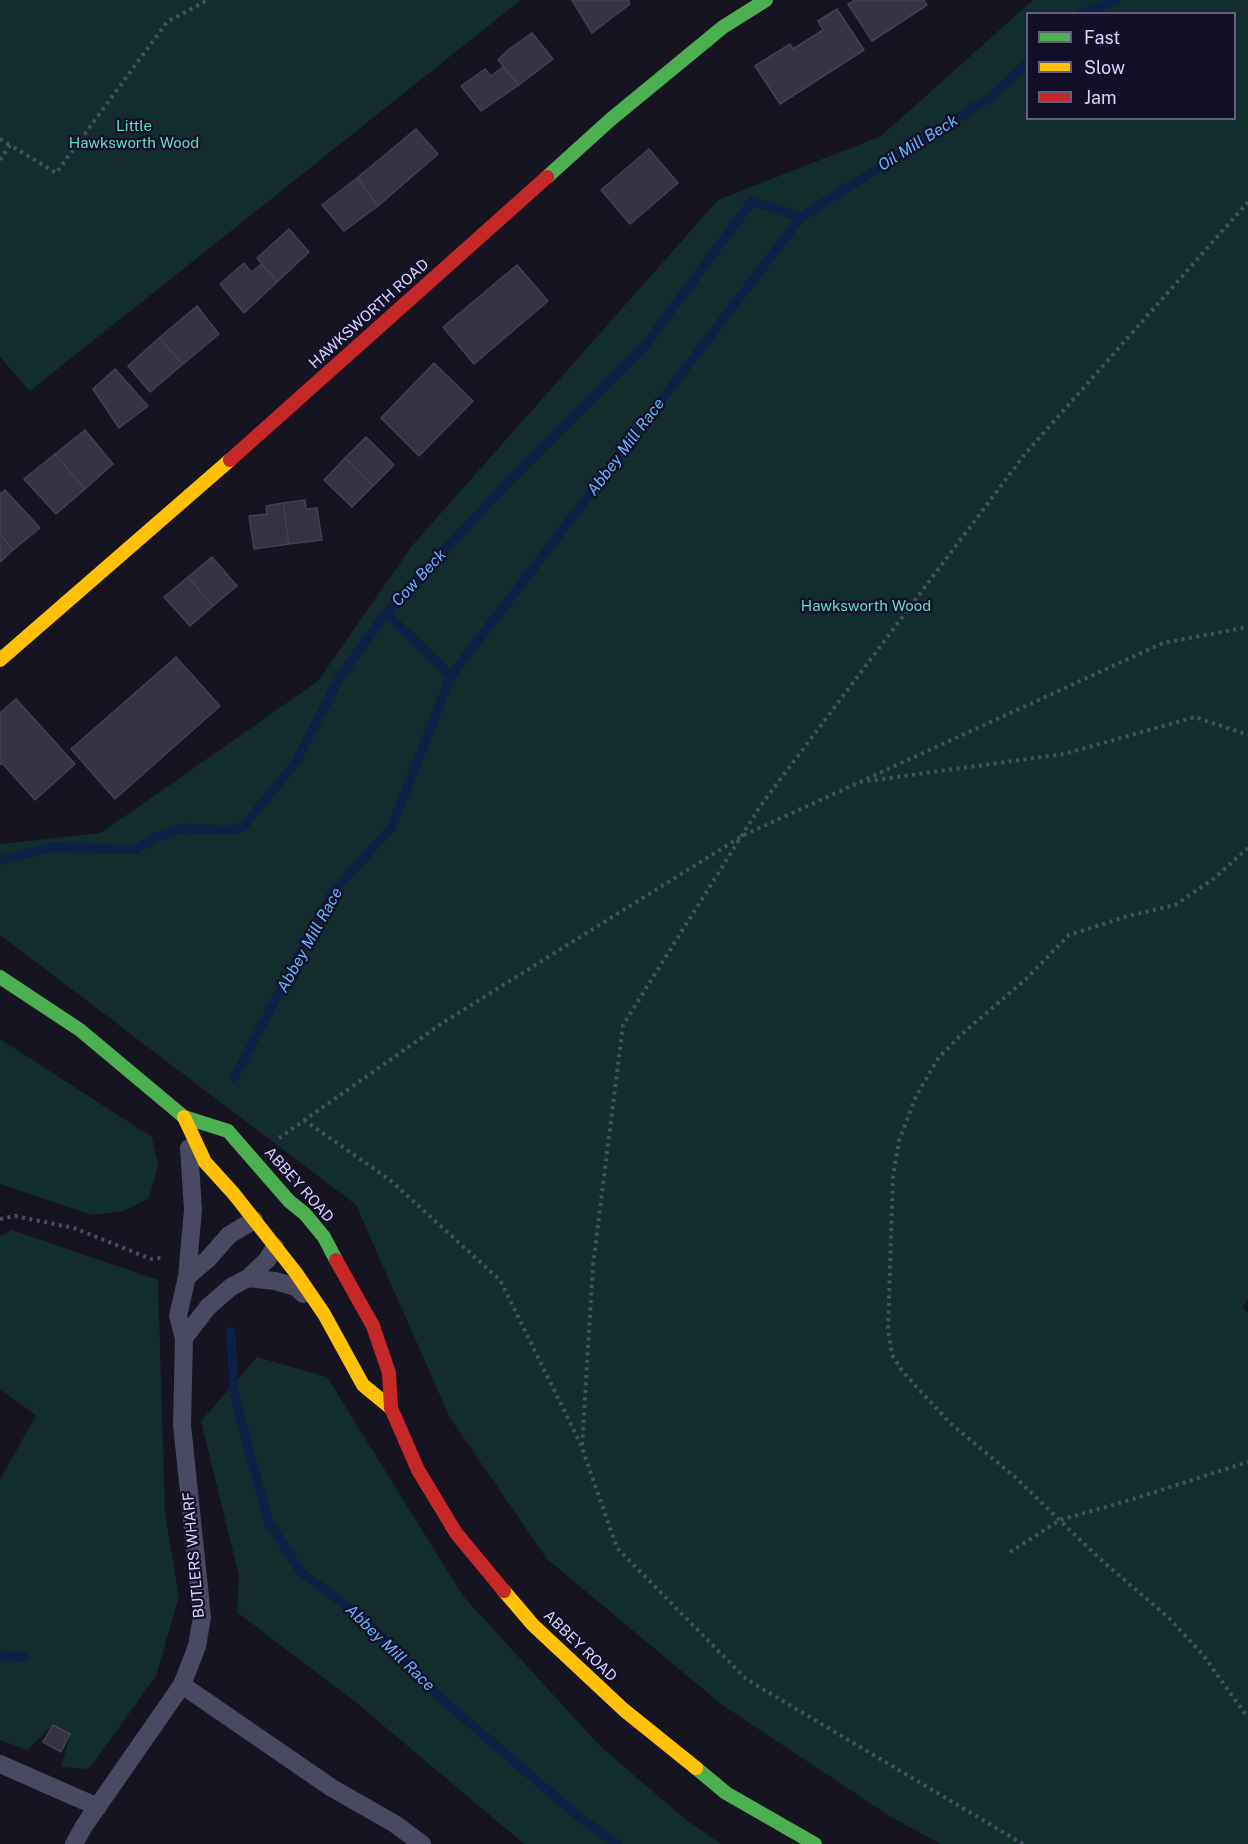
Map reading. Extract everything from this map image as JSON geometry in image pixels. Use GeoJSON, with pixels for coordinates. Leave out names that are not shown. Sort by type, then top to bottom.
{"type":"FeatureCollection","features":[{"type":"Feature","properties":{"kind":"main road","name":"HAWKSWORTH ROAD"},"geometry":{"type":"LineString","coordinates":[[0,660],[260,434],[610,120],[723,27],[766,0]]}},
{"type":"Feature","properties":{"kind":"main road","name":"ABBEY ROAD"},"geometry":{"type":"LineString","coordinates":[[0,977],[80,1030],[184,1117],[228,1131],[290,1213],[316,1227],[373,1326],[389,1373],[391,1408],[418,1470],[456,1533],[533,1625],[624,1710],[726,1793],[815,1844]]}},
{"type":"Feature","properties":{"kind":"main road","name":"ABBEY ROAD"},"geometry":{"type":"LineString","coordinates":[[184,1117],[206,1162],[254,1220],[278,1241],[296,1273],[324,1314],[363,1385],[391,1408]]}},
{"type":"Feature","properties":{"kind":"main road"},"geometry":{"type":"LineString","coordinates":[[290,1213],[316,1227]]}},
{"type":"Feature","properties":{"kind":"main road"},"geometry":{"type":"LineString","coordinates":[[254,1220],[274,1222]]}},
{"type":"Feature","properties":{"kind":"lane","name":"BUTLERS WHARF"},"geometry":{"type":"LineString","coordinates":[[74,1844],[182,1685],[197,1646],[202,1617],[182,1425],[184,1338],[178,1316],[187,1277],[193,1188],[184,1117]]}},
{"type":"Feature","properties":{"kind":"lane"},"geometry":{"type":"LineString","coordinates":[[187,1277],[208,1259],[229,1235],[254,1220]]}},
{"type":"Feature","properties":{"kind":"lane"},"geometry":{"type":"LineString","coordinates":[[184,1338],[208,1307],[231,1287],[248,1278],[267,1260],[278,1241]]}},
{"type":"Feature","properties":{"kind":"lane"},"geometry":{"type":"LineString","coordinates":[[248,1278],[275,1281],[296,1287],[324,1314]]}},
{"type":"Feature","properties":{"kind":"lane"},"geometry":{"type":"LineString","coordinates":[[182,1685],[332,1788],[395,1824],[422,1844]]}},
{"type":"Feature","properties":{"kind":"lane"},"geometry":{"type":"LineString","coordinates":[[0,1764],[98,1807]]}},
{"type":"Feature","properties":{"kind":"path"},"geometry":{"type":"LineString","coordinates":[[0,139],[56,173],[167,22],[208,0]]}},
{"type":"Feature","properties":{"kind":"path"},"geometry":{"type":"LineString","coordinates":[[0,160],[10,145]]}},
{"type":"Feature","properties":{"kind":"path"},"geometry":{"type":"LineString","coordinates":[[582,1448],[593,1265],[623,1025],[761,805],[1025,454],[1248,202]]}},
{"type":"Feature","properties":{"kind":"path"},"geometry":{"type":"LineString","coordinates":[[279,1138],[444,1022],[742,836],[1163,643],[1248,627]]}},
{"type":"Feature","properties":{"kind":"path"},"geometry":{"type":"LineString","coordinates":[[856,783],[1065,754],[1195,717],[1248,735]]}},
{"type":"Feature","properties":{"kind":"path"},"geometry":{"type":"LineString","coordinates":[[1248,848],[1212,880],[1175,905],[1128,916],[1069,935],[1026,979],[939,1057],[916,1096],[899,1141],[893,1176],[888,1317],[892,1355],[903,1372],[950,1423],[1015,1476],[1100,1559],[1169,1618],[1203,1655],[1248,1718]]}},
{"type":"Feature","properties":{"kind":"path"},"geometry":{"type":"LineString","coordinates":[[304,1120],[390,1180],[500,1280],[582,1448],[618,1548],[746,1679],[1023,1844]]}},
{"type":"Feature","properties":{"kind":"path"},"geometry":{"type":"LineString","coordinates":[[0,1219],[15,1216],[74,1228],[151,1258],[161,1258]]}},
{"type":"Feature","properties":{"kind":"path"},"geometry":{"type":"LineString","coordinates":[[1010,1552],[1060,1520],[1248,1462]]}},
{"type":"Feature","properties":{"kind":"green space","name":"Little Hawksworth Wood"},"geometry":{"type":"Polygon","coordinates":[[[0,0],[521,0],[30,391],[0,357],[0,0]]]}},
{"type":"Feature","properties":{"kind":"green space","name":"Hawksworth Wood"},"geometry":{"type":"Polygon","coordinates":[[[1033,0],[1248,0],[1248,1299],[1243,1307],[1248,1313],[1248,1844],[940,1844],[891,1817],[721,1704],[547,1559],[450,1418],[356,1205],[0,935],[0,844],[101,833],[318,681],[411,547],[718,200],[881,136],[1033,0]]]}},
{"type":"Feature","properties":{"kind":"green space"},"geometry":{"type":"Polygon","coordinates":[[[0,1039],[152,1137],[158,1166],[149,1198],[124,1211],[92,1215],[0,1184],[0,1039]]]}},
{"type":"Feature","properties":{"kind":"green space"},"geometry":{"type":"Polygon","coordinates":[[[12,1230],[158,1280],[165,1513],[179,1597],[156,1676],[89,1769],[61,1767],[70,1735],[53,1725],[27,1750],[0,1740],[0,1480],[36,1415],[0,1390],[0,1236],[12,1230]]]}},
{"type":"Feature","properties":{"kind":"green space"},"geometry":{"type":"Polygon","coordinates":[[[257,1357],[327,1377],[463,1596],[600,1746],[685,1819],[721,1844],[524,1844],[359,1705],[237,1612],[239,1576],[201,1421],[257,1357]]]}},
{"type":"Feature","properties":{"kind":"building"},"geometry":{"type":"Polygon","coordinates":[[[572,0],[628,0],[630,4],[592,33],[572,0]]]}},
{"type":"Feature","properties":{"kind":"building"},"geometry":{"type":"Polygon","coordinates":[[[855,0],[924,0],[927,5],[872,41],[848,4],[855,0]]]}},
{"type":"Feature","properties":{"kind":"building"},"geometry":{"type":"Polygon","coordinates":[[[837,9],[864,50],[780,104],[755,66],[790,44],[793,49],[823,30],[818,21],[837,9]]]}},
{"type":"Feature","properties":{"kind":"building"},"geometry":{"type":"Polygon","coordinates":[[[532,33],[553,59],[519,85],[498,60],[532,33]]]}},
{"type":"Feature","properties":{"kind":"building"},"geometry":{"type":"Polygon","coordinates":[[[503,67],[519,85],[481,111],[461,86],[485,69],[491,76],[503,67]]]}},
{"type":"Feature","properties":{"kind":"building"},"geometry":{"type":"Polygon","coordinates":[[[416,129],[438,154],[378,206],[357,178],[416,129]]]}},
{"type":"Feature","properties":{"kind":"building"},"geometry":{"type":"Polygon","coordinates":[[[649,149],[678,183],[630,224],[601,190],[649,149]]]}},
{"type":"Feature","properties":{"kind":"building"},"geometry":{"type":"Polygon","coordinates":[[[357,178],[378,206],[344,231],[322,205],[357,178]]]}},
{"type":"Feature","properties":{"kind":"building"},"geometry":{"type":"Polygon","coordinates":[[[289,229],[309,252],[277,282],[257,258],[289,229]]]}},
{"type":"Feature","properties":{"kind":"building"},"geometry":{"type":"Polygon","coordinates":[[[244,263],[251,272],[262,264],[277,282],[244,313],[220,284],[244,263]]]}},
{"type":"Feature","properties":{"kind":"building"},"geometry":{"type":"Polygon","coordinates":[[[517,265],[548,301],[474,364],[443,327],[517,265]]]}},
{"type":"Feature","properties":{"kind":"building"},"geometry":{"type":"Polygon","coordinates":[[[197,306],[219,334],[183,364],[159,338],[197,306]]]}},
{"type":"Feature","properties":{"kind":"building"},"geometry":{"type":"Polygon","coordinates":[[[159,338],[183,364],[150,392],[128,366],[159,338]]]}},
{"type":"Feature","properties":{"kind":"building"},"geometry":{"type":"Polygon","coordinates":[[[434,363],[473,401],[419,456],[381,418],[434,363]]]}},
{"type":"Feature","properties":{"kind":"building"},"geometry":{"type":"Polygon","coordinates":[[[115,369],[148,406],[119,428],[93,389],[115,369]]]}},
{"type":"Feature","properties":{"kind":"building"},"geometry":{"type":"Polygon","coordinates":[[[85,430],[113,464],[85,489],[55,454],[85,430]]]}},
{"type":"Feature","properties":{"kind":"building"},"geometry":{"type":"Polygon","coordinates":[[[366,437],[394,465],[373,486],[345,458],[366,437]]]}},
{"type":"Feature","properties":{"kind":"building"},"geometry":{"type":"Polygon","coordinates":[[[55,454],[85,489],[56,514],[24,479],[55,454]]]}},
{"type":"Feature","properties":{"kind":"building"},"geometry":{"type":"Polygon","coordinates":[[[345,458],[373,486],[352,507],[324,480],[345,458]]]}},
{"type":"Feature","properties":{"kind":"building"},"geometry":{"type":"Polygon","coordinates":[[[5,490],[40,528],[13,550],[0,534],[0,494],[5,490]]]}},
{"type":"Feature","properties":{"kind":"building"},"geometry":{"type":"Polygon","coordinates":[[[305,500],[306,509],[317,508],[322,540],[289,544],[283,503],[305,500]]]}},
{"type":"Feature","properties":{"kind":"building"},"geometry":{"type":"Polygon","coordinates":[[[283,503],[289,544],[254,549],[249,516],[267,514],[266,506],[283,503]]]}},
{"type":"Feature","properties":{"kind":"building"},"geometry":{"type":"Polygon","coordinates":[[[0,534],[13,550],[0,562],[0,534]]]}},
{"type":"Feature","properties":{"kind":"building"},"geometry":{"type":"Polygon","coordinates":[[[212,557],[237,586],[213,606],[188,577],[212,557]]]}},
{"type":"Feature","properties":{"kind":"building"},"geometry":{"type":"Polygon","coordinates":[[[188,577],[213,606],[190,626],[164,597],[188,577]]]}},
{"type":"Feature","properties":{"kind":"building"},"geometry":{"type":"Polygon","coordinates":[[[176,657],[220,706],[115,799],[71,749],[176,657]]]}},
{"type":"Feature","properties":{"kind":"building"},"geometry":{"type":"Polygon","coordinates":[[[16,699],[75,764],[35,800],[2,763],[0,765],[0,713],[16,699]]]}},
{"type":"Feature","properties":{"kind":"building"},"geometry":{"type":"Polygon","coordinates":[[[53,1725],[70,1734],[61,1752],[43,1742],[53,1725]]]}},
{"type":"Feature","properties":{"kind":"waterway","name":"Oil Mill Beck"},"geometry":{"type":"LineString","coordinates":[[1085,12],[1116,0]]}},
{"type":"Feature","properties":{"kind":"waterway","name":"Abbey Mill Race"},"geometry":{"type":"LineString","coordinates":[[234,1078],[332,893],[391,828],[451,676],[801,217],[991,97],[1026,64]]}},
{"type":"Feature","properties":{"kind":"waterway","name":"Cow Beck"},"geometry":{"type":"LineString","coordinates":[[0,861],[53,847],[134,850],[159,836],[183,828],[228,830],[243,827],[295,763],[340,677],[386,613],[513,477],[644,347],[752,201],[801,217]]}},
{"type":"Feature","properties":{"kind":"waterway","name":"Abbey Mill Race"},"geometry":{"type":"LineString","coordinates":[[386,613],[451,676]]}},
{"type":"Feature","properties":{"kind":"waterway","name":"Abbey Mill Race"},"geometry":{"type":"LineString","coordinates":[[231,1331],[234,1393],[268,1521],[301,1572],[362,1617],[444,1701],[579,1817],[617,1844]]}},
{"type":"Feature","properties":{"kind":"waterway"},"geometry":{"type":"LineString","coordinates":[[0,1656],[25,1657]]}},
{"type":"Feature","properties":{"kind":"traffic: fast"},"geometry":{"type":"LineString","coordinates":[[547,177],[610,120],[723,27],[766,0]]}},
{"type":"Feature","properties":{"kind":"traffic: fast"},"geometry":{"type":"LineString","coordinates":[[0,977],[80,1030],[184,1117],[228,1131],[289,1201],[305,1214],[324,1237],[336,1260]]}},
{"type":"Feature","properties":{"kind":"traffic: fast"},"geometry":{"type":"LineString","coordinates":[[696,1768],[726,1793],[815,1844]]}},
{"type":"Feature","properties":{"kind":"traffic: slow"},"geometry":{"type":"LineString","coordinates":[[0,660],[230,460]]}},
{"type":"Feature","properties":{"kind":"traffic: slow"},"geometry":{"type":"LineString","coordinates":[[184,1117],[205,1162],[234,1194],[296,1273],[324,1314],[363,1385],[391,1408]]}},
{"type":"Feature","properties":{"kind":"traffic: slow"},"geometry":{"type":"LineString","coordinates":[[504,1591],[533,1625],[624,1710],[696,1768]]}},
{"type":"Feature","properties":{"kind":"traffic: jam"},"geometry":{"type":"LineString","coordinates":[[230,460],[547,177]]}},
{"type":"Feature","properties":{"kind":"traffic: jam"},"geometry":{"type":"LineString","coordinates":[[336,1260],[373,1326],[389,1373],[391,1408],[418,1470],[456,1533],[504,1591]]}}]}
